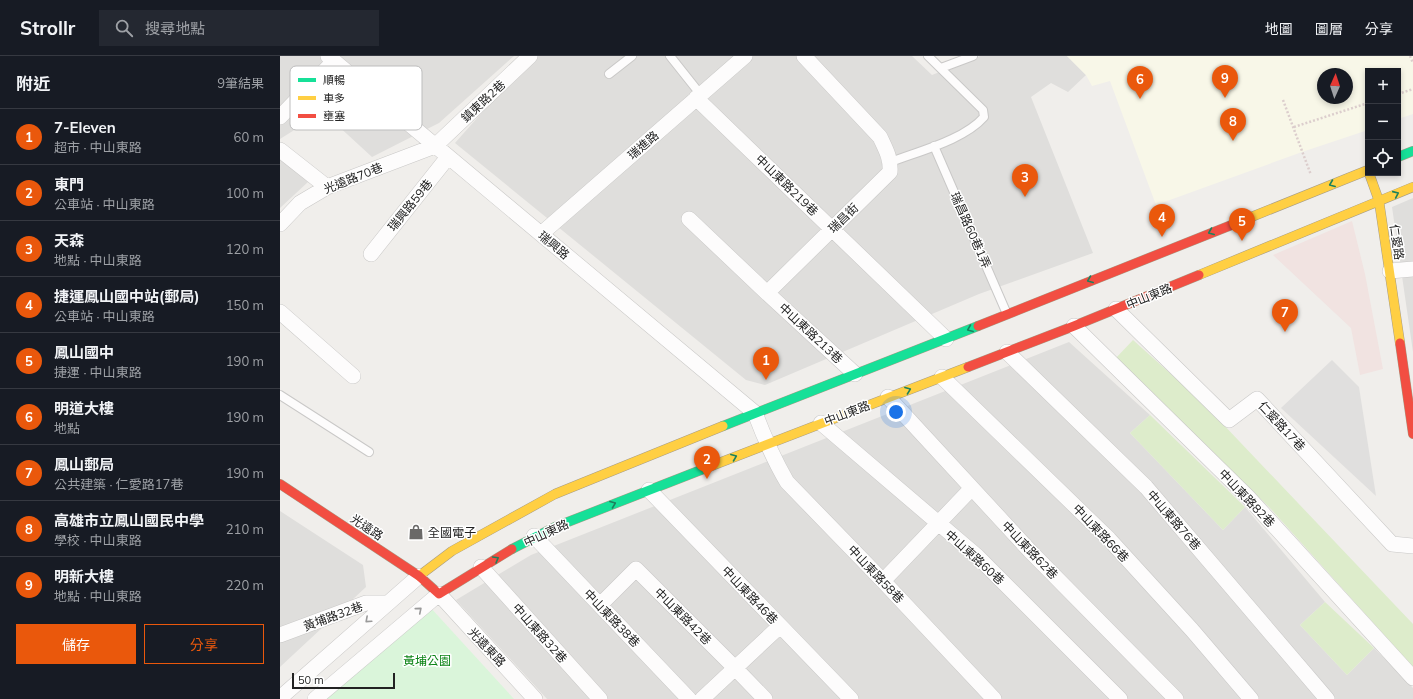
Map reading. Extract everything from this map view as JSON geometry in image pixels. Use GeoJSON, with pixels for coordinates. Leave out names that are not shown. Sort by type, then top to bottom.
{"type":"FeatureCollection","features":[{"type":"Feature","properties":{"kind":"main road"},"geometry":{"type":"LineString","coordinates":[[1401,156],[1413,151]]}},
{"type":"Feature","properties":{"kind":"main road"},"geometry":{"type":"LineString","coordinates":[[419,576],[452,551],[555,494],[755,413],[946,339],[1365,171]]}},
{"type":"Feature","properties":{"kind":"main road","name":"仁愛路"},"geometry":{"type":"LineString","coordinates":[[1370,176],[1379,202],[1390,271],[1406,340],[1402,358],[1413,434]]}},
{"type":"Feature","properties":{"kind":"main road","name":"中山東路"},"geometry":{"type":"LineString","coordinates":[[438,594],[534,536],[555,527],[1074,326],[1413,187]]}},
{"type":"Feature","properties":{"kind":"main road","name":"光遠路"},"geometry":{"type":"LineString","coordinates":[[280,484],[419,576],[438,594]]}},
{"type":"Feature","properties":{"kind":"street","name":"鎮東路2巷"},"geometry":{"type":"LineString","coordinates":[[435,146],[530,56]]}},
{"type":"Feature","properties":{"kind":"street","name":"瑞進路"},"geometry":{"type":"LineString","coordinates":[[540,234],[745,56]]}},
{"type":"Feature","properties":{"kind":"street"},"geometry":{"type":"LineString","coordinates":[[804,56],[880,137],[890,162]]}},
{"type":"Feature","properties":{"kind":"street","name":"瑞興路"},"geometry":{"type":"LineString","coordinates":[[331,58],[340,66]]}},
{"type":"Feature","properties":{"kind":"street"},"geometry":{"type":"LineString","coordinates":[[324,66],[331,58]]}},
{"type":"Feature","properties":{"kind":"street","name":"中山東路219巷"},"geometry":{"type":"LineString","coordinates":[[698,97],[946,339]]}},
{"type":"Feature","properties":{"kind":"street"},"geometry":{"type":"LineString","coordinates":[[280,117],[290,105]]}},
{"type":"Feature","properties":{"kind":"street","name":"瑞興路"},"geometry":{"type":"LineString","coordinates":[[416,130],[755,413]]}},
{"type":"Feature","properties":{"kind":"street","name":"光遠路70巷"},"geometry":{"type":"LineString","coordinates":[[280,224],[300,203],[327,187],[435,146]]}},
{"type":"Feature","properties":{"kind":"street"},"geometry":{"type":"LineString","coordinates":[[280,150],[327,187]]}},
{"type":"Feature","properties":{"kind":"street","name":"瑞興路59巷"},"geometry":{"type":"LineString","coordinates":[[371,254],[448,157]]}},
{"type":"Feature","properties":{"kind":"street","name":"瑞昌街"},"geometry":{"type":"LineString","coordinates":[[767,293],[890,172],[890,162]]}},
{"type":"Feature","properties":{"kind":"street"},"geometry":{"type":"LineString","coordinates":[[689,219],[767,293]]}},
{"type":"Feature","properties":{"kind":"street"},"geometry":{"type":"LineString","coordinates":[[1390,271],[1413,269]]}},
{"type":"Feature","properties":{"kind":"street","name":"中山東路213巷"},"geometry":{"type":"LineString","coordinates":[[767,293],[855,374]]}},
{"type":"Feature","properties":{"kind":"street","name":"仁愛路17巷"},"geometry":{"type":"LineString","coordinates":[[1116,309],[1229,420],[1257,399],[1392,544],[1413,546]]}},
{"type":"Feature","properties":{"kind":"street"},"geometry":{"type":"LineString","coordinates":[[280,312],[353,376]]}},
{"type":"Feature","properties":{"kind":"street","name":"中山東路82巷"},"geometry":{"type":"LineString","coordinates":[[1074,326],[1248,497],[1413,678]]}},
{"type":"Feature","properties":{"kind":"street","name":"中山東路76巷"},"geometry":{"type":"LineString","coordinates":[[1007,352],[1146,487],[1327,699]]}},
{"type":"Feature","properties":{"kind":"street"},"geometry":{"type":"LineString","coordinates":[[1402,358],[1413,369]]}},
{"type":"Feature","properties":{"kind":"street","name":"中山東路66巷"},"geometry":{"type":"LineString","coordinates":[[942,377],[1109,539],[1192,630],[1251,699]]}},
{"type":"Feature","properties":{"kind":"street","name":"中山東路62巷"},"geometry":{"type":"LineString","coordinates":[[888,397],[971,489],[1030,551],[1176,699]]}},
{"type":"Feature","properties":{"kind":"street"},"geometry":{"type":"LineString","coordinates":[[755,413],[766,444]]}},
{"type":"Feature","properties":{"kind":"street","name":"中山東路60巷"},"geometry":{"type":"LineString","coordinates":[[821,423],[977,556],[1120,699]]}},
{"type":"Feature","properties":{"kind":"street","name":"中山東路58巷"},"geometry":{"type":"LineString","coordinates":[[766,444],[787,482],[994,699]]}},
{"type":"Feature","properties":{"kind":"street"},"geometry":{"type":"LineString","coordinates":[[883,581],[971,489]]}},
{"type":"Feature","properties":{"kind":"street","name":"中山東路46巷"},"geometry":{"type":"LineString","coordinates":[[649,490],[851,699]]}},
{"type":"Feature","properties":{"kind":"street","name":"中山東路38巷"},"geometry":{"type":"LineString","coordinates":[[534,536],[689,699]]}},
{"type":"Feature","properties":{"kind":"street","name":"中山東路32巷"},"geometry":{"type":"LineString","coordinates":[[481,567],[600,699]]}},
{"type":"Feature","properties":{"kind":"street","name":"中山東路42巷"},"geometry":{"type":"LineString","coordinates":[[600,605],[636,570],[735,668],[764,699]]}},
{"type":"Feature","properties":{"kind":"street"},"geometry":{"type":"LineString","coordinates":[[280,698],[419,576]]}},
{"type":"Feature","properties":{"kind":"street","name":"中山東路"},"geometry":{"type":"LineString","coordinates":[[315,699],[438,594]]}},
{"type":"Feature","properties":{"kind":"street","name":"光遠東路"},"geometry":{"type":"LineString","coordinates":[[438,594],[535,699]]}},
{"type":"Feature","properties":{"kind":"street","name":"黃埔路32巷"},"geometry":{"type":"LineString","coordinates":[[280,635],[366,603],[387,604]]}},
{"type":"Feature","properties":{"kind":"street"},"geometry":{"type":"LineString","coordinates":[[702,699],[780,626]]}},
{"type":"Feature","properties":{"kind":"lane"},"geometry":{"type":"LineString","coordinates":[[609,74],[632,56]]}},
{"type":"Feature","properties":{"kind":"lane"},"geometry":{"type":"LineString","coordinates":[[670,56],[698,97]]}},
{"type":"Feature","properties":{"kind":"lane"},"geometry":{"type":"LineString","coordinates":[[890,162],[956,138],[980,122],[984,117],[983,110],[928,56]]}},
{"type":"Feature","properties":{"kind":"lane"},"geometry":{"type":"LineString","coordinates":[[941,68],[973,56]]}},
{"type":"Feature","properties":{"kind":"lane","name":"瑞昌路60巷1弄"},"geometry":{"type":"LineString","coordinates":[[934,146],[1007,314]]}},
{"type":"Feature","properties":{"kind":"lane"},"geometry":{"type":"LineString","coordinates":[[280,394],[369,452]]}},
{"type":"Feature","properties":{"kind":"path"},"geometry":{"type":"LineString","coordinates":[[1410,56],[1413,63]]}},
{"type":"Feature","properties":{"kind":"path"},"geometry":{"type":"LineString","coordinates":[[1401,93],[1413,89]]}},
{"type":"Feature","properties":{"kind":"path"},"geometry":{"type":"LineString","coordinates":[[1283,100],[1316,191]]}},
{"type":"Feature","properties":{"kind":"path"},"geometry":{"type":"LineString","coordinates":[[1294,127],[1365,104]]}},
{"type":"Feature","properties":{"kind":"shaded area"},"geometry":{"type":"Polygon","coordinates":[[[280,56],[514,56],[439,123],[372,157],[343,130],[422,130],[422,66],[290,66],[290,130],[294,130],[280,139],[280,56]]]}},
{"type":"Feature","properties":{"kind":"shaded area"},"geometry":{"type":"Polygon","coordinates":[[[532,56],[912,56],[932,75],[980,56],[1067,56],[1086,75],[1068,92],[1051,83],[1031,97],[1093,253],[979,294],[765,385],[746,380],[455,143],[532,56]]]}},
{"type":"Feature","properties":{"kind":"shaded area"},"geometry":{"type":"Polygon","coordinates":[[[1067,56],[1413,56],[1413,114],[1401,118],[1401,68],[1365,68],[1365,131],[1302,152],[1156,205],[1110,81],[1092,86],[1086,75],[1067,56]]]}},
{"type":"Feature","properties":{"kind":"shaded area"},"geometry":{"type":"Polygon","coordinates":[[[280,157],[308,182],[280,208],[280,157]]]}},
{"type":"Feature","properties":{"kind":"shaded area"},"geometry":{"type":"Polygon","coordinates":[[[1413,198],[1413,352],[1392,207],[1413,198]]]}},
{"type":"Feature","properties":{"kind":"shaded area"},"geometry":{"type":"Polygon","coordinates":[[[1352,221],[1365,274],[1383,369],[1360,375],[1351,328],[1273,255],[1352,221]]]}},
{"type":"Feature","properties":{"kind":"shaded area"},"geometry":{"type":"Polygon","coordinates":[[[1069,342],[1150,415],[1130,433],[1223,530],[1245,507],[1325,602],[1300,625],[1347,675],[1374,648],[1413,688],[1413,699],[547,699],[456,600],[531,555],[1069,342]]]}},
{"type":"Feature","properties":{"kind":"shaded area"},"geometry":{"type":"Polygon","coordinates":[[[1332,360],[1359,387],[1376,496],[1281,408],[1332,360]]]}},
{"type":"Feature","properties":{"kind":"shaded area"},"geometry":{"type":"Polygon","coordinates":[[[280,511],[363,565],[366,587],[280,667],[280,511]]]}},
{"type":"Feature","properties":{"kind":"green space"},"geometry":{"type":"Polygon","coordinates":[[[1133,340],[1202,402],[1413,624],[1413,667],[1269,507],[1115,359],[1133,340]]]}},
{"type":"Feature","properties":{"kind":"green space"},"geometry":{"type":"Polygon","coordinates":[[[1150,415],[1245,507],[1223,530],[1130,433],[1150,415]]]}},
{"type":"Feature","properties":{"kind":"green space"},"geometry":{"type":"Polygon","coordinates":[[[1325,602],[1374,648],[1347,675],[1300,625],[1325,602]]]}},
{"type":"Feature","properties":{"kind":"green space","name":"黃埔公園"},"geometry":{"type":"Polygon","coordinates":[[[430,607],[514,699],[318,699],[430,607]]]}},
{"type":"Feature","properties":{"kind":"traffic: fast"},"geometry":{"type":"LineString","coordinates":[[1401,156],[1413,151]]}},
{"type":"Feature","properties":{"kind":"traffic: fast"},"geometry":{"type":"LineString","coordinates":[[723,426],[978,326]]}},
{"type":"Feature","properties":{"kind":"traffic: fast"},"geometry":{"type":"LineString","coordinates":[[512,549],[555,527],[706,468]]}},
{"type":"Feature","properties":{"kind":"traffic: slow"},"geometry":{"type":"LineString","coordinates":[[1234,224],[1365,171]]}},
{"type":"Feature","properties":{"kind":"traffic: slow"},"geometry":{"type":"LineString","coordinates":[[1370,176],[1379,201],[1400,343]]}},
{"type":"Feature","properties":{"kind":"traffic: slow"},"geometry":{"type":"LineString","coordinates":[[1199,275],[1413,187]]}},
{"type":"Feature","properties":{"kind":"traffic: slow"},"geometry":{"type":"LineString","coordinates":[[706,468],[968,367]]}},
{"type":"Feature","properties":{"kind":"traffic: slow"},"geometry":{"type":"LineString","coordinates":[[419,576],[452,551],[555,494],[723,426]]}},
{"type":"Feature","properties":{"kind":"traffic: jam"},"geometry":{"type":"LineString","coordinates":[[978,326],[1234,224]]}},
{"type":"Feature","properties":{"kind":"traffic: jam"},"geometry":{"type":"LineString","coordinates":[[968,367],[1199,275]]}},
{"type":"Feature","properties":{"kind":"traffic: jam"},"geometry":{"type":"LineString","coordinates":[[1400,343],[1413,434]]}},
{"type":"Feature","properties":{"kind":"traffic: jam"},"geometry":{"type":"LineString","coordinates":[[280,484],[419,576],[439,594],[512,549]]}},
{"type":"Feature","properties":{"kind":"place","name":"明新大樓"},"geometry":{"type":"Point","coordinates":[1225,98]}},
{"type":"Feature","properties":{"kind":"place","name":"明道大樓"},"geometry":{"type":"Point","coordinates":[1140,99]}},
{"type":"Feature","properties":{"kind":"place","name":"高雄市立鳳山國民中學"},"geometry":{"type":"Point","coordinates":[1233,141]}},
{"type":"Feature","properties":{"kind":"place","name":"天森"},"geometry":{"type":"Point","coordinates":[1025,197]}},
{"type":"Feature","properties":{"kind":"place","name":"捷運鳳山國中站(郵局)"},"geometry":{"type":"Point","coordinates":[1162,237]}},
{"type":"Feature","properties":{"kind":"place","name":"鳳山國中"},"geometry":{"type":"Point","coordinates":[1242,241]}},
{"type":"Feature","properties":{"kind":"place","name":"鳳山郵局"},"geometry":{"type":"Point","coordinates":[1285,332]}},
{"type":"Feature","properties":{"kind":"place","name":"7-Eleven"},"geometry":{"type":"Point","coordinates":[766,380]}},
{"type":"Feature","properties":{"kind":"place","name":"東門"},"geometry":{"type":"Point","coordinates":[707,479]}},
{"type":"Feature","properties":{"kind":"place","name":"全國電子"},"geometry":{"type":"Point","coordinates":[416,532]}}]}
